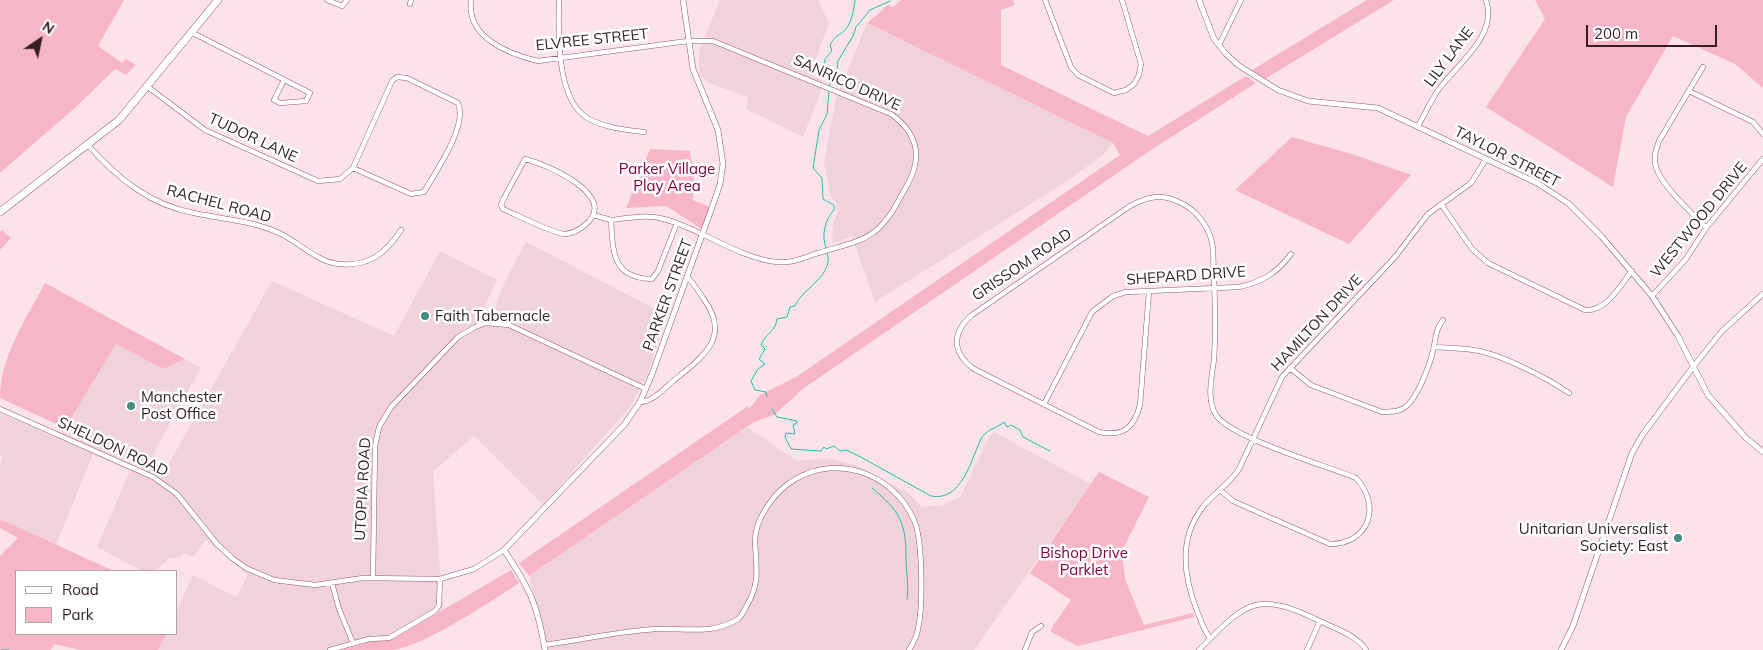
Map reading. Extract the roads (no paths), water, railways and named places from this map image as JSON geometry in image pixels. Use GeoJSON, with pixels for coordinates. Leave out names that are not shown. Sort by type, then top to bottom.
{"type":"FeatureCollection","features":[{"type":"Feature","properties":{"kind":"main road"},"geometry":{"type":"LineString","coordinates":[[0,212],[119,120],[218,0]]}},
{"type":"Feature","properties":{"kind":"street"},"geometry":{"type":"LineString","coordinates":[[327,0],[342,6],[347,0]]}},
{"type":"Feature","properties":{"kind":"street","name":"ELVREE STREET"},"geometry":{"type":"LineString","coordinates":[[471,0],[472,16],[484,37],[511,53],[538,61],[688,41]]}},
{"type":"Feature","properties":{"kind":"street"},"geometry":{"type":"LineString","coordinates":[[559,0],[561,58],[567,91],[573,104],[583,115],[596,122],[644,132]]}},
{"type":"Feature","properties":{"kind":"street","name":"PARKER STREET"},"geometry":{"type":"LineString","coordinates":[[504,550],[612,439],[640,402],[720,184],[722,146],[718,130],[696,78],[688,41],[683,0]]}},
{"type":"Feature","properties":{"kind":"street"},"geometry":{"type":"LineString","coordinates":[[1045,0],[1071,67],[1089,82],[1114,92],[1126,90],[1134,84],[1139,75],[1140,64],[1122,0]]}},
{"type":"Feature","properties":{"kind":"street","name":"TAYLOR STREET"},"geometry":{"type":"LineString","coordinates":[[1199,0],[1218,45],[1238,65],[1278,90],[1296,98],[1378,108],[1537,183],[1568,203],[1632,271],[1652,296],[1674,330],[1708,394],[1722,413],[1763,452]]}},
{"type":"Feature","properties":{"kind":"street"},"geometry":{"type":"LineString","coordinates":[[1218,45],[1241,0]]}},
{"type":"Feature","properties":{"kind":"street","name":"LILY LANE"},"geometry":{"type":"LineString","coordinates":[[1418,126],[1440,88],[1480,38],[1489,17],[1486,0]]}},
{"type":"Feature","properties":{"kind":"street"},"geometry":{"type":"LineString","coordinates":[[191,32],[310,93],[306,101],[280,103],[274,100],[284,80]]}},
{"type":"Feature","properties":{"kind":"street","name":"SANRICO DRIVE"},"geometry":{"type":"LineString","coordinates":[[611,220],[648,216],[677,223],[763,259],[778,263],[792,261],[867,238],[885,224],[909,181],[916,158],[915,144],[903,123],[891,114],[722,43],[705,40],[688,41]]}},
{"type":"Feature","properties":{"kind":"street"},"geometry":{"type":"LineString","coordinates":[[1703,67],[1659,141],[1655,154],[1656,167],[1661,178],[1706,228]]}},
{"type":"Feature","properties":{"kind":"street"},"geometry":{"type":"LineString","coordinates":[[397,77],[406,78],[458,103],[462,111],[453,139],[424,192],[411,194],[353,168],[386,94],[397,77]]}},
{"type":"Feature","properties":{"kind":"street","name":"TUDOR LANE"},"geometry":{"type":"LineString","coordinates":[[148,87],[205,130],[318,181],[340,179],[353,168]]}},
{"type":"Feature","properties":{"kind":"street"},"geometry":{"type":"LineString","coordinates":[[1689,91],[1753,122],[1763,134]]}},
{"type":"Feature","properties":{"kind":"street","name":"RACHEL ROAD"},"geometry":{"type":"LineString","coordinates":[[88,145],[118,177],[150,198],[192,213],[243,222],[273,230],[328,262],[340,265],[372,260],[386,252],[401,230]]}},
{"type":"Feature","properties":{"kind":"street"},"geometry":{"type":"LineString","coordinates":[[525,159],[534,161],[579,184],[589,192],[593,204],[593,214],[587,223],[576,232],[564,234],[503,209],[501,205],[520,165],[525,159]]}},
{"type":"Feature","properties":{"kind":"street","name":"HAMILTON DRIVE"},"geometry":{"type":"LineString","coordinates":[[1210,638],[1187,586],[1185,551],[1194,521],[1202,507],[1239,469],[1278,384],[1290,368],[1395,257],[1428,214],[1471,182],[1486,159]]}},
{"type":"Feature","properties":{"kind":"street","name":"WESTWOOD DRIVE"},"geometry":{"type":"LineString","coordinates":[[1652,296],[1686,260],[1706,228],[1763,159]]}},
{"type":"Feature","properties":{"kind":"street","name":"GRISSOM ROAD"},"geometry":{"type":"LineString","coordinates":[[1148,292],[1140,405],[1137,417],[1130,426],[1120,433],[1111,435],[1099,432],[974,369],[964,361],[956,348],[957,335],[962,322],[972,315],[1130,206],[1144,198],[1157,196],[1172,198],[1185,205],[1198,216],[1207,228],[1212,243],[1216,320],[1212,406],[1224,424],[1253,439],[1356,478],[1365,488],[1370,500],[1370,514],[1359,536],[1345,544],[1330,544],[1233,501],[1220,490]]}},
{"type":"Feature","properties":{"kind":"street"},"geometry":{"type":"LineString","coordinates":[[1441,204],[1472,249],[1488,262],[1585,310],[1595,311],[1602,307],[1632,271]]}},
{"type":"Feature","properties":{"kind":"street"},"geometry":{"type":"LineString","coordinates":[[593,214],[611,220],[613,251],[618,264],[629,274],[640,278],[652,279],[658,271],[677,223]]}},
{"type":"Feature","properties":{"kind":"street","name":"SHEPARD DRIVE"},"geometry":{"type":"LineString","coordinates":[[1044,404],[1092,312],[1113,296],[1126,292],[1254,284],[1280,269],[1291,254]]}},
{"type":"Feature","properties":{"kind":"street"},"geometry":{"type":"LineString","coordinates":[[640,402],[658,393],[700,359],[713,341],[716,324],[714,314],[687,277]]}},
{"type":"Feature","properties":{"kind":"street"},"geometry":{"type":"LineString","coordinates":[[1561,650],[1573,626],[1632,453],[1643,434],[1722,331],[1763,294]]}},
{"type":"Feature","properties":{"kind":"street"},"geometry":{"type":"LineString","coordinates":[[1290,368],[1311,385],[1382,412],[1393,412],[1403,409],[1414,396],[1422,381],[1434,347],[1437,328],[1443,320]]}},
{"type":"Feature","properties":{"kind":"street","name":"UTOPIA ROAD"},"geometry":{"type":"LineString","coordinates":[[373,578],[375,446],[379,426],[399,398],[466,331],[486,323],[509,325],[646,390]]}},
{"type":"Feature","properties":{"kind":"street"},"geometry":{"type":"LineString","coordinates":[[1434,347],[1474,350],[1491,354],[1555,383],[1569,393]]}},
{"type":"Feature","properties":{"kind":"street","name":"SHELDON ROAD"},"geometry":{"type":"LineString","coordinates":[[0,409],[158,480],[182,500],[217,544],[246,568],[286,583],[315,585],[373,578],[440,579],[474,569],[504,550]]}},
{"type":"Feature","properties":{"kind":"street"},"geometry":{"type":"LineString","coordinates":[[504,550],[528,587],[538,611],[545,648],[656,629],[705,631],[739,619],[754,594],[758,572],[755,539],[767,506],[776,495],[798,477],[824,469],[841,468],[856,470],[875,477],[886,485],[902,500],[914,522],[920,554],[920,616],[915,640],[910,650]]}},
{"type":"Feature","properties":{"kind":"street"},"geometry":{"type":"LineString","coordinates":[[330,650],[372,638],[389,638],[435,611],[439,605],[440,579]]}},
{"type":"Feature","properties":{"kind":"street"},"geometry":{"type":"LineString","coordinates":[[332,583],[339,609],[353,643]]}},
{"type":"Feature","properties":{"kind":"street"},"geometry":{"type":"LineString","coordinates":[[1199,650],[1237,612],[1258,604],[1286,606],[1357,640],[1366,650]]}},
{"type":"Feature","properties":{"kind":"street"},"geometry":{"type":"LineString","coordinates":[[1307,650],[1320,621]]}},
{"type":"Feature","properties":{"kind":"street"},"geometry":{"type":"LineString","coordinates":[[1026,650],[1032,632],[1041,626]]}},
{"type":"Feature","properties":{"kind":"waterway"},"geometry":{"type":"LineString","coordinates":[[829,88],[831,79],[824,74],[825,59],[832,51],[830,45],[833,40],[849,25],[855,0]]}},
{"type":"Feature","properties":{"kind":"waterway"},"geometry":{"type":"LineString","coordinates":[[832,79],[836,80],[838,61],[853,36],[856,27],[870,10],[890,1]]}},
{"type":"Feature","properties":{"kind":"waterway"},"geometry":{"type":"LineString","coordinates":[[826,248],[825,228],[828,218],[834,210],[834,205],[823,199],[822,178],[813,168],[819,130],[827,114],[829,92]]}},
{"type":"Feature","properties":{"kind":"waterway"},"geometry":{"type":"LineString","coordinates":[[767,396],[766,392],[755,390],[751,381],[758,369],[765,364],[759,359],[765,349],[761,345],[775,327],[777,319],[787,317],[790,307],[795,306],[804,293],[822,275],[828,260],[827,252]]}},
{"type":"Feature","properties":{"kind":"waterway"},"geometry":{"type":"LineString","coordinates":[[772,409],[777,417],[797,421],[793,425],[795,434],[786,433],[785,437],[791,449],[821,451],[824,447],[826,449],[834,446],[840,451],[846,450],[931,496],[941,496],[950,493],[957,487],[968,469],[982,437],[1004,422],[1007,427],[1011,425],[1020,430],[1023,437],[1050,451]]}},
{"type":"Feature","properties":{"kind":"waterway"},"geometry":{"type":"LineString","coordinates":[[872,488],[895,510],[902,525],[906,545],[907,599]]}},
{"type":"Feature","properties":{"kind":"waterway"},"geometry":{"type":"LineString","coordinates":[[1,650],[9,650]]}},
{"type":"Feature","properties":{"kind":"place","name":"Faith Tabernacle"},"geometry":{"type":"Point","coordinates":[425,316]}},
{"type":"Feature","properties":{"kind":"place","name":"Manchester Post Office"},"geometry":{"type":"Point","coordinates":[131,406]}},
{"type":"Feature","properties":{"kind":"place","name":"Unitarian Universalist Society: East"},"geometry":{"type":"Point","coordinates":[1678,538]}},
{"type":"Feature","properties":{"kind":"park label","name":"Parker Village Play Area"},"geometry":{"type":"Point","coordinates":[667,178]}},
{"type":"Feature","properties":{"kind":"park label","name":"Bishop Drive Parklet"},"geometry":{"type":"Point","coordinates":[1084,562]}}]}
